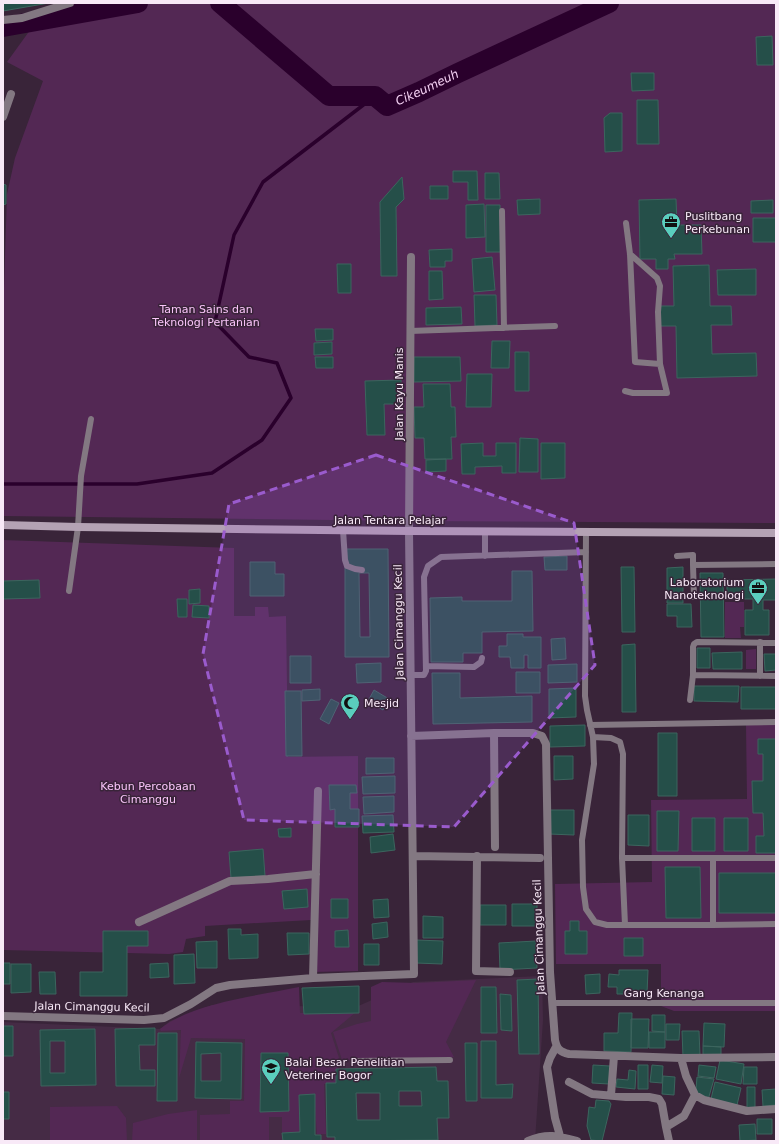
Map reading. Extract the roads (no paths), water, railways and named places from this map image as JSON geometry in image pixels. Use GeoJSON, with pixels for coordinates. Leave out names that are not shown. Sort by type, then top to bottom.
{"type":"FeatureCollection","features":[{"type":"Feature","properties":{"kind":"main road","name":"Jalan Tentara Pelajar"},"geometry":{"type":"LineString","coordinates":[[3,525],[409,531],[776,533]]}},
{"type":"Feature","properties":{"kind":"street"},"geometry":{"type":"LineString","coordinates":[[3,20],[22,18],[70,3]]}},
{"type":"Feature","properties":{"kind":"street"},"geometry":{"type":"LineString","coordinates":[[3,117],[11,94]]}},
{"type":"Feature","properties":{"kind":"street","name":"Jalan Kayu Manis"},"geometry":{"type":"LineString","coordinates":[[409,531],[411,257]]}},
{"type":"Feature","properties":{"kind":"street","name":"Jalan Cimanggu Kecil"},"geometry":{"type":"LineString","coordinates":[[3,1016],[144,1020],[164,1018],[191,1004],[216,988],[312,978],[414,974],[409,531]]}},
{"type":"Feature","properties":{"kind":"street"},"geometry":{"type":"LineString","coordinates":[[494,732],[495,847]]}},
{"type":"Feature","properties":{"kind":"street","name":"Jalan Cimanggu Kecil"},"geometry":{"type":"LineString","coordinates":[[411,736],[494,732],[533,733],[542,736],[546,744],[550,972],[556,1048]]}},
{"type":"Feature","properties":{"kind":"street"},"geometry":{"type":"LineString","coordinates":[[312,978],[318,791]]}},
{"type":"Feature","properties":{"kind":"street"},"geometry":{"type":"LineString","coordinates":[[413,856],[540,858]]}},
{"type":"Feature","properties":{"kind":"street"},"geometry":{"type":"LineString","coordinates":[[477,856],[476,971],[510,972]]}},
{"type":"Feature","properties":{"kind":"street"},"geometry":{"type":"LineString","coordinates":[[139,922],[230,881],[316,874]]}},
{"type":"Feature","properties":{"kind":"street"},"geometry":{"type":"LineString","coordinates":[[560,1136],[555,1118],[547,1067],[556,1048],[561,1052],[569,1054],[614,1056],[681,1058],[776,1056]]}},
{"type":"Feature","properties":{"kind":"street"},"geometry":{"type":"LineString","coordinates":[[612,1096],[614,1056]]}},
{"type":"Feature","properties":{"kind":"street"},"geometry":{"type":"LineString","coordinates":[[681,1058],[686,1076],[695,1095],[704,1100],[747,1111],[776,1109]]}},
{"type":"Feature","properties":{"kind":"street"},"geometry":{"type":"LineString","coordinates":[[569,1082],[592,1094],[649,1097],[659,1099],[662,1104],[669,1141]]}},
{"type":"Feature","properties":{"kind":"street"},"geometry":{"type":"LineString","coordinates":[[666,1127],[684,1116],[695,1095]]}},
{"type":"Feature","properties":{"kind":"street"},"geometry":{"type":"LineString","coordinates":[[528,1141],[540,1136],[560,1136],[577,1141]]}},
{"type":"Feature","properties":{"kind":"lane"},"geometry":{"type":"LineString","coordinates":[[502,211],[504,328]]}},
{"type":"Feature","properties":{"kind":"lane"},"geometry":{"type":"LineString","coordinates":[[626,223],[630,254],[635,362],[660,364]]}},
{"type":"Feature","properties":{"kind":"lane"},"geometry":{"type":"LineString","coordinates":[[624,391],[633,393],[668,393],[660,364],[658,312],[660,286],[657,278],[630,254]]}},
{"type":"Feature","properties":{"kind":"lane"},"geometry":{"type":"LineString","coordinates":[[410,331],[555,326]]}},
{"type":"Feature","properties":{"kind":"lane"},"geometry":{"type":"LineString","coordinates":[[69,591],[78,527],[81,476],[91,419]]}},
{"type":"Feature","properties":{"kind":"lane"},"geometry":{"type":"LineString","coordinates":[[343,530],[345,560],[347,566],[362,570]]}},
{"type":"Feature","properties":{"kind":"lane"},"geometry":{"type":"LineString","coordinates":[[485,531],[485,556]]}},
{"type":"Feature","properties":{"kind":"lane"},"geometry":{"type":"LineString","coordinates":[[586,532],[586,696],[587,710],[593,737],[594,764],[582,840],[582,887],[586,909],[595,922],[607,924],[776,924]]}},
{"type":"Feature","properties":{"kind":"lane"},"geometry":{"type":"LineString","coordinates":[[410,675],[424,675],[426,671],[424,577],[428,566],[441,557],[586,552]]}},
{"type":"Feature","properties":{"kind":"lane"},"geometry":{"type":"LineString","coordinates":[[677,556],[693,555],[694,597]]}},
{"type":"Feature","properties":{"kind":"lane"},"geometry":{"type":"LineString","coordinates":[[693,564],[776,564]]}},
{"type":"Feature","properties":{"kind":"lane"},"geometry":{"type":"LineString","coordinates":[[690,700],[693,675],[693,647],[697,642],[776,643]]}},
{"type":"Feature","properties":{"kind":"lane"},"geometry":{"type":"LineString","coordinates":[[760,642],[760,676]]}},
{"type":"Feature","properties":{"kind":"lane"},"geometry":{"type":"LineString","coordinates":[[426,666],[474,667],[481,662],[482,658]]}},
{"type":"Feature","properties":{"kind":"lane"},"geometry":{"type":"LineString","coordinates":[[693,675],[776,676]]}},
{"type":"Feature","properties":{"kind":"lane"},"geometry":{"type":"LineString","coordinates":[[590,725],[776,722]]}},
{"type":"Feature","properties":{"kind":"lane"},"geometry":{"type":"LineString","coordinates":[[593,737],[611,738],[620,742],[623,754],[622,858],[625,925]]}},
{"type":"Feature","properties":{"kind":"lane"},"geometry":{"type":"LineString","coordinates":[[622,858],[776,858]]}},
{"type":"Feature","properties":{"kind":"lane"},"geometry":{"type":"LineString","coordinates":[[713,859],[713,924]]}},
{"type":"Feature","properties":{"kind":"lane","name":"Gang Kenanga"},"geometry":{"type":"LineString","coordinates":[[552,1003],[776,1003]]}},
{"type":"Feature","properties":{"kind":"lane"},"geometry":{"type":"LineString","coordinates":[[356,1061],[450,1060]]}},
{"type":"Feature","properties":{"kind":"waterway","name":"Cikeumeuh"},"geometry":{"type":"LineString","coordinates":[[3,27],[138,3]]}},
{"type":"Feature","properties":{"kind":"waterway","name":"Cikeumeuh"},"geometry":{"type":"LineString","coordinates":[[220,3],[329,96],[375,96],[387,106],[609,3]]}},
{"type":"Feature","properties":{"kind":"waterway"},"geometry":{"type":"LineString","coordinates":[[3,484],[137,484],[212,473],[262,440],[291,398],[277,363],[249,357],[215,322],[234,235],[263,182],[375,96]]}},
{"type":"Feature","properties":{"kind":"place","name":"Puslitbang Perkebunan"},"geometry":{"type":"Point","coordinates":[671,239]}},
{"type":"Feature","properties":{"kind":"place","name":"Laboratorium Nanoteknologi"},"geometry":{"type":"Point","coordinates":[758,605]}},
{"type":"Feature","properties":{"kind":"place","name":"Mesjid"},"geometry":{"type":"Point","coordinates":[350,720]}},
{"type":"Feature","properties":{"kind":"place","name":"Balai Besar Penelitian Veteriner Bogor"},"geometry":{"type":"Point","coordinates":[271,1085]}},
{"type":"Feature","properties":{"kind":"park label","name":"Taman Sains dan Teknologi Pertanian"},"geometry":{"type":"Point","coordinates":[206,315]}},
{"type":"Feature","properties":{"kind":"park label","name":"Kebun Percobaan Cimanggu"},"geometry":{"type":"Point","coordinates":[148,792]}}]}
